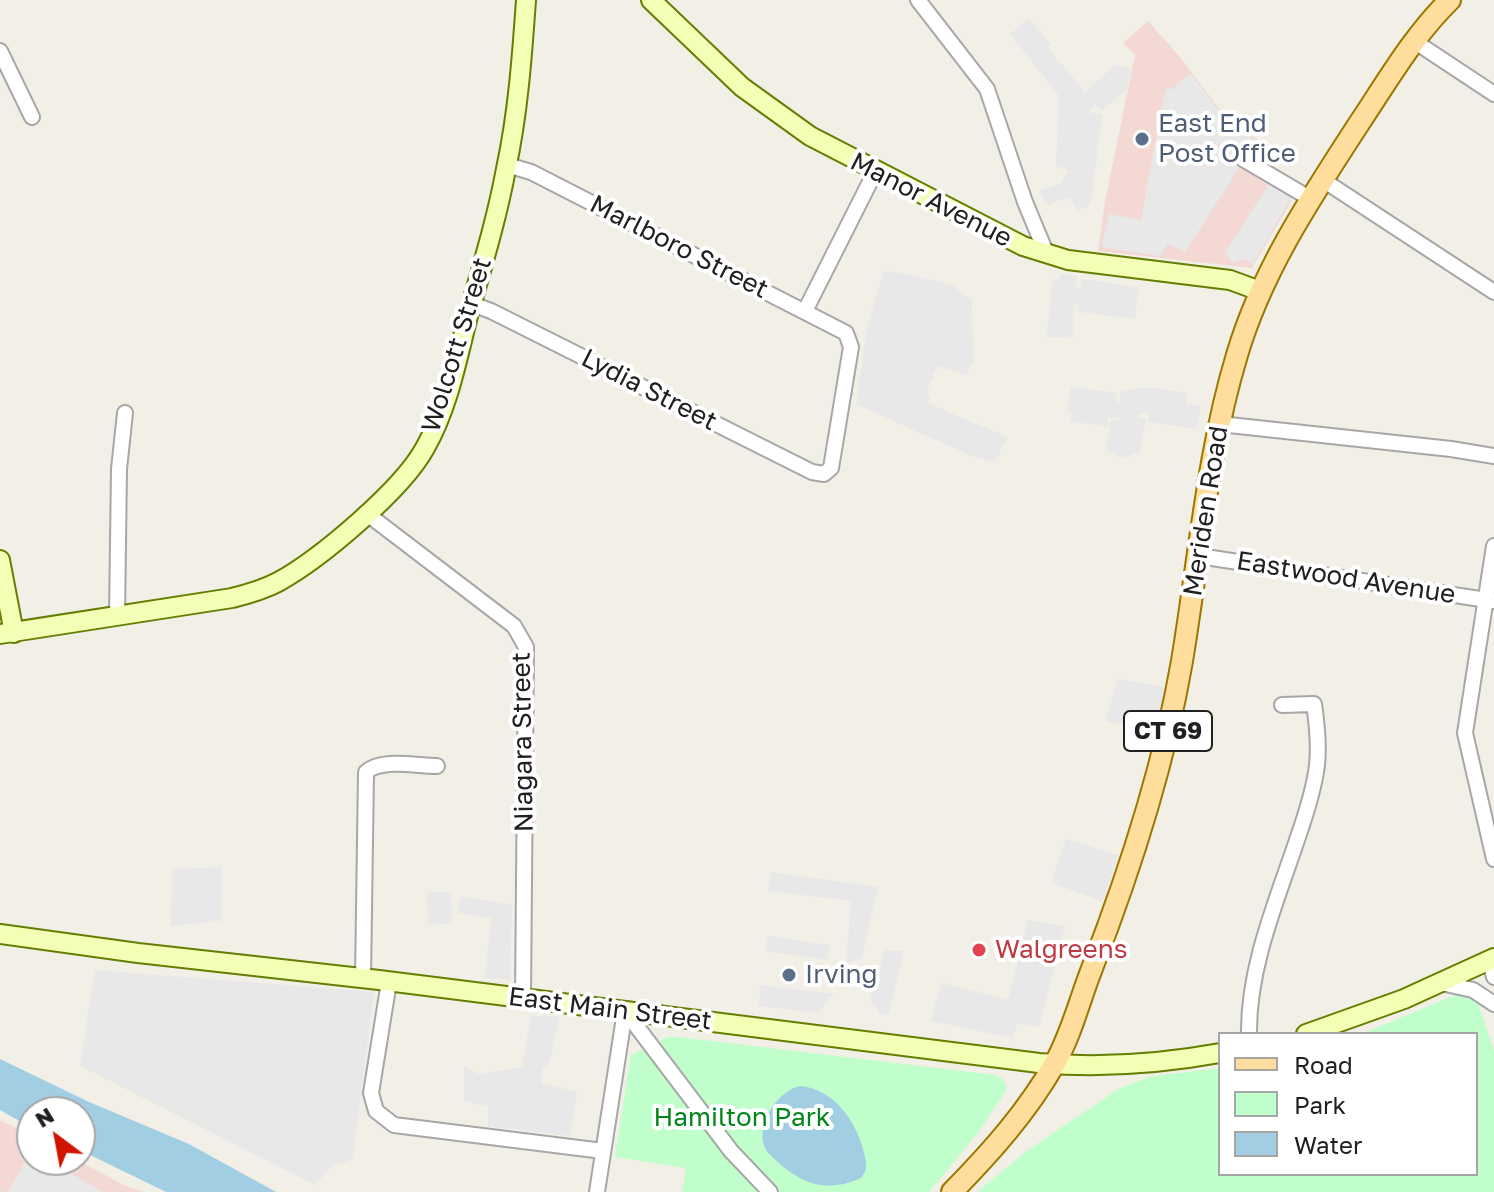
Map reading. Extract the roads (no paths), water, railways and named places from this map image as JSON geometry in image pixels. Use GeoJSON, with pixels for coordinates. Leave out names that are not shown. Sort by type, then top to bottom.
{"type":"FeatureCollection","features":[{"type":"Feature","properties":{"kind":"main road","name":"Wolcott Street"},"geometry":{"type":"LineString","coordinates":[[7,634],[232,598],[266,588],[306,563],[366,513],[411,469],[432,435],[446,397],[507,165],[517,106],[526,0]]}},
{"type":"Feature","properties":{"kind":"main road","name":"Manor Avenue"},"geometry":{"type":"LineString","coordinates":[[657,2],[730,76],[762,103],[821,144],[1023,246],[1047,255],[1095,264],[1230,280],[1260,291]]}},
{"type":"Feature","properties":{"kind":"main road","name":"Meriden Road"},"geometry":{"type":"LineString","coordinates":[[1054,1064],[1104,939],[1164,745],[1178,685],[1220,424],[1236,356],[1260,291],[1311,199],[1441,3]]}},
{"type":"Feature","properties":{"kind":"main road"},"geometry":{"type":"LineString","coordinates":[[0,560],[7,634]]}},
{"type":"Feature","properties":{"kind":"main road","name":"East Main Street"},"geometry":{"type":"LineString","coordinates":[[0,934],[1054,1064],[1104,1065],[1218,1053]]}},
{"type":"Feature","properties":{"kind":"main road"},"geometry":{"type":"LineString","coordinates":[[1312,1032],[1493,965]]}},
{"type":"Feature","properties":{"kind":"main road","name":"CT 69"},"geometry":{"type":"LineString","coordinates":[[952,1192],[1010,1129],[1054,1064]]}},
{"type":"Feature","properties":{"kind":"street"},"geometry":{"type":"LineString","coordinates":[[918,0],[987,89],[1025,202],[1047,255]]}},
{"type":"Feature","properties":{"kind":"street"},"geometry":{"type":"LineString","coordinates":[[1414,41],[1494,94]]}},
{"type":"Feature","properties":{"kind":"street"},"geometry":{"type":"LineString","coordinates":[[0,51],[32,117]]}},
{"type":"Feature","properties":{"kind":"street"},"geometry":{"type":"LineString","coordinates":[[1243,159],[1311,199]]}},
{"type":"Feature","properties":{"kind":"street","name":"Marlboro Street"},"geometry":{"type":"LineString","coordinates":[[507,165],[531,172],[805,311],[848,336]]}},
{"type":"Feature","properties":{"kind":"street"},"geometry":{"type":"LineString","coordinates":[[805,311],[875,172]]}},
{"type":"Feature","properties":{"kind":"street"},"geometry":{"type":"LineString","coordinates":[[1323,180],[1494,292]]}},
{"type":"Feature","properties":{"kind":"street","name":"Lydia Street"},"geometry":{"type":"LineString","coordinates":[[472,304],[812,472],[826,473],[832,463],[851,347],[848,336]]}},
{"type":"Feature","properties":{"kind":"street"},"geometry":{"type":"LineString","coordinates":[[117,616],[119,469],[125,413]]}},
{"type":"Feature","properties":{"kind":"street"},"geometry":{"type":"LineString","coordinates":[[1220,424],[1494,456]]}},
{"type":"Feature","properties":{"kind":"street","name":"Niagara Street"},"geometry":{"type":"LineString","coordinates":[[366,513],[514,626],[526,647],[523,998]]}},
{"type":"Feature","properties":{"kind":"street"},"geometry":{"type":"LineString","coordinates":[[1494,546],[1490,600],[1465,733],[1494,859]]}},
{"type":"Feature","properties":{"kind":"street","name":"Eastwood Avenue"},"geometry":{"type":"LineString","coordinates":[[1199,556],[1490,600]]}},
{"type":"Feature","properties":{"kind":"street"},"geometry":{"type":"LineString","coordinates":[[1249,1032],[1248,1004],[1266,933],[1311,797],[1317,765],[1318,729],[1314,704],[1282,705]]}},
{"type":"Feature","properties":{"kind":"street"},"geometry":{"type":"LineString","coordinates":[[363,979],[366,772],[371,767],[388,765],[437,766]]}},
{"type":"Feature","properties":{"kind":"street"},"geometry":{"type":"LineString","coordinates":[[389,982],[371,1093],[376,1111],[394,1125],[603,1151]]}},
{"type":"Feature","properties":{"kind":"street"},"geometry":{"type":"LineString","coordinates":[[1441,983],[1473,990],[1494,1004]]}},
{"type":"Feature","properties":{"kind":"street"},"geometry":{"type":"LineString","coordinates":[[597,1192],[625,1011]]}},
{"type":"Feature","properties":{"kind":"street"},"geometry":{"type":"LineString","coordinates":[[625,1011],[731,1151],[770,1192]]}},
{"type":"Feature","properties":{"kind":"water"},"geometry":{"type":"Polygon","coordinates":[[[0,1059],[77,1096],[16,1096],[16,1119],[0,1110],[0,1059]]]}},
{"type":"Feature","properties":{"kind":"water"},"geometry":{"type":"Polygon","coordinates":[[[800,1086],[823,1093],[848,1117],[865,1157],[866,1168],[861,1178],[828,1186],[808,1182],[789,1171],[766,1150],[762,1136],[766,1118],[784,1094],[800,1086]]]}},
{"type":"Feature","properties":{"kind":"water"},"geometry":{"type":"Polygon","coordinates":[[[96,1105],[189,1144],[276,1192],[166,1192],[96,1158],[96,1105]]]}},
{"type":"Feature","properties":{"kind":"place","name":"East End Post Office"},"geometry":{"type":"Point","coordinates":[1142,139]}},
{"type":"Feature","properties":{"kind":"place","name":"Walgreens"},"geometry":{"type":"Point","coordinates":[979,950]}},
{"type":"Feature","properties":{"kind":"place","name":"Irving"},"geometry":{"type":"Point","coordinates":[789,975]}},
{"type":"Feature","properties":{"kind":"park label","name":"Hamilton Park"},"geometry":{"type":"Point","coordinates":[742,1118]}}]}
